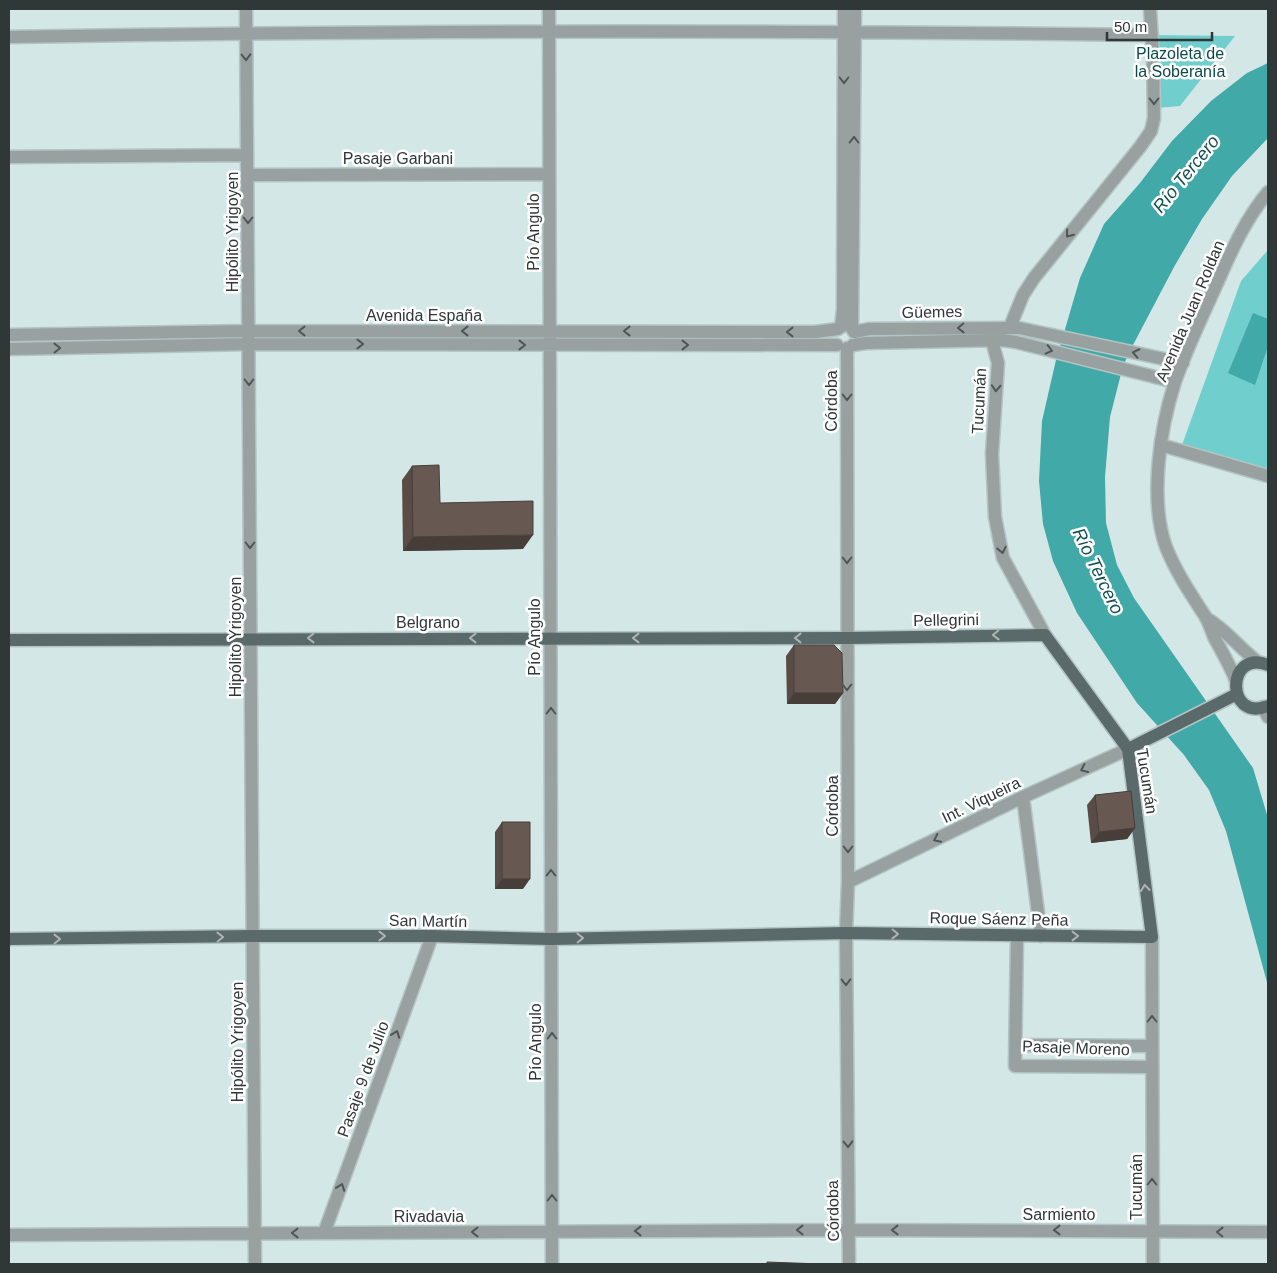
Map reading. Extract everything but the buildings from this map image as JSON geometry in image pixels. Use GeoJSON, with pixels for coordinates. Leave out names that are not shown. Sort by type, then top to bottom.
{"type":"FeatureCollection","features":[{"type":"Feature","properties":{"kind":"main road","name":"Pellegrini"},"geometry":{"type":"LineString","coordinates":[[847,638],[1045,635]]}},
{"type":"Feature","properties":{"kind":"main road","name":"Tucumán"},"geometry":{"type":"LineString","coordinates":[[1045,635],[1128,749],[1152,937]]}},
{"type":"Feature","properties":{"kind":"main road","name":"Belgrano"},"geometry":{"type":"LineString","coordinates":[[9,640],[847,638]]}},
{"type":"Feature","properties":{"kind":"main road"},"geometry":{"type":"LineString","coordinates":[[1264,664],[1246,666],[1239,672],[1236,681],[1237,694],[1246,705],[1267,710]]}},
{"type":"Feature","properties":{"kind":"main road"},"geometry":{"type":"LineString","coordinates":[[1128,749],[1237,694]]}},
{"type":"Feature","properties":{"kind":"main road","name":"San Martín"},"geometry":{"type":"LineString","coordinates":[[9,940],[253,936],[432,936],[551,939],[846,933]]}},
{"type":"Feature","properties":{"kind":"main road","name":"Roque Sáenz Peña"},"geometry":{"type":"LineString","coordinates":[[846,933],[1152,937]]}},
{"type":"Feature","properties":{"kind":"street","name":"Hipólito Yrigoyen"},"geometry":{"type":"LineString","coordinates":[[246,9],[255,1264]]}},
{"type":"Feature","properties":{"kind":"street","name":"Pío Angulo"},"geometry":{"type":"LineString","coordinates":[[549,9],[552,1264]]}},
{"type":"Feature","properties":{"kind":"street"},"geometry":{"type":"LineString","coordinates":[[844,9],[849,31]]}},
{"type":"Feature","properties":{"kind":"street"},"geometry":{"type":"LineString","coordinates":[[846,329],[834,335],[834,338],[846,346],[856,338],[846,329],[849,31],[854,9]]}},
{"type":"Feature","properties":{"kind":"street"},"geometry":{"type":"LineString","coordinates":[[1010,327],[1023,295],[1034,278],[1151,132],[1154,118],[1154,57],[1150,9]]}},
{"type":"Feature","properties":{"kind":"street"},"geometry":{"type":"LineString","coordinates":[[9,37],[246,33],[849,31],[1151,35]]}},
{"type":"Feature","properties":{"kind":"street"},"geometry":{"type":"LineString","coordinates":[[9,158],[247,155]]}},
{"type":"Feature","properties":{"kind":"street","name":"Pasaje Garbani"},"geometry":{"type":"LineString","coordinates":[[247,175],[549,174]]}},
{"type":"Feature","properties":{"kind":"street","name":"Avenida Juan Roldan"},"geometry":{"type":"LineString","coordinates":[[1236,681],[1206,618],[1194,602],[1180,577],[1166,545],[1159,516],[1157,480],[1161,445],[1175,382],[1198,325],[1239,234],[1268,192]]}},
{"type":"Feature","properties":{"kind":"street","name":"Güemes"},"geometry":{"type":"LineString","coordinates":[[846,329],[1010,327],[1183,363]]}},
{"type":"Feature","properties":{"kind":"street","name":"Avenida España"},"geometry":{"type":"LineString","coordinates":[[9,335],[248,331],[815,332],[846,329]]}},
{"type":"Feature","properties":{"kind":"street","name":"Güemes"},"geometry":{"type":"LineString","coordinates":[[846,346],[866,343],[997,340],[1016,342],[1175,382]]}},
{"type":"Feature","properties":{"kind":"street","name":"Tucumán"},"geometry":{"type":"LineString","coordinates":[[997,340],[998,363],[992,454],[995,517],[1003,558],[1045,635]]}},
{"type":"Feature","properties":{"kind":"street","name":"Avenida España"},"geometry":{"type":"LineString","coordinates":[[9,349],[248,344],[846,346]]}},
{"type":"Feature","properties":{"kind":"street","name":"Córdoba"},"geometry":{"type":"LineString","coordinates":[[846,346],[848,882],[846,933],[850,1264]]}},
{"type":"Feature","properties":{"kind":"street"},"geometry":{"type":"LineString","coordinates":[[1161,445],[1268,476]]}},
{"type":"Feature","properties":{"kind":"street","name":"Avenida Juan Roldan"},"geometry":{"type":"LineString","coordinates":[[1206,618],[1216,623],[1247,654],[1264,664]]}},
{"type":"Feature","properties":{"kind":"street","name":"Int. Viqueira"},"geometry":{"type":"LineString","coordinates":[[848,882],[1023,797],[1128,749]]}},
{"type":"Feature","properties":{"kind":"street"},"geometry":{"type":"LineString","coordinates":[[1023,797],[1041,936]]}},
{"type":"Feature","properties":{"kind":"street","name":"Pasaje 9 de Julio"},"geometry":{"type":"LineString","coordinates":[[324,1233],[432,936]]}},
{"type":"Feature","properties":{"kind":"street","name":"Pasaje Moreno"},"geometry":{"type":"LineString","coordinates":[[1016,936],[1015,1066],[1152,1067]]}},
{"type":"Feature","properties":{"kind":"street","name":"Tucumán"},"geometry":{"type":"LineString","coordinates":[[1152,937],[1153,1264]]}},
{"type":"Feature","properties":{"kind":"street","name":"Pasaje Moreno"},"geometry":{"type":"LineString","coordinates":[[1016,1045],[1152,1046]]}},
{"type":"Feature","properties":{"kind":"street","name":"Sarmiento"},"geometry":{"type":"LineString","coordinates":[[849,1230],[1268,1232]]}},
{"type":"Feature","properties":{"kind":"street","name":"Rivadavia"},"geometry":{"type":"LineString","coordinates":[[9,1235],[849,1230]]}},
{"type":"Feature","properties":{"kind":"green space","name":"Plazoleta de la Soberanía"},"geometry":{"type":"Polygon","coordinates":[[[1151,35],[1235,36],[1180,106],[1157,108],[1151,35]]]}},
{"type":"Feature","properties":{"kind":"green space"},"geometry":{"type":"Polygon","coordinates":[[[1268,250],[1268,470],[1182,445],[1241,281],[1268,250]]]}},
{"type":"Feature","properties":{"kind":"water","name":"Río Tercero"},"geometry":{"type":"Polygon","coordinates":[[[1268,63],[1268,138],[1232,176],[1202,219],[1174,267],[1133,345],[1123,366],[1110,417],[1105,477],[1106,523],[1117,565],[1134,598],[1253,768],[1268,818],[1268,986],[1226,831],[1209,790],[1184,755],[1137,703],[1077,613],[1053,561],[1043,524],[1039,481],[1042,421],[1056,360],[1080,278],[1104,224],[1140,183],[1172,141],[1211,101],[1247,73],[1268,63]]]}},
{"type":"Feature","properties":{"kind":"water"},"geometry":{"type":"Polygon","coordinates":[[[1253,313],[1268,319],[1268,346],[1255,385],[1228,373],[1253,313]]]}}]}
